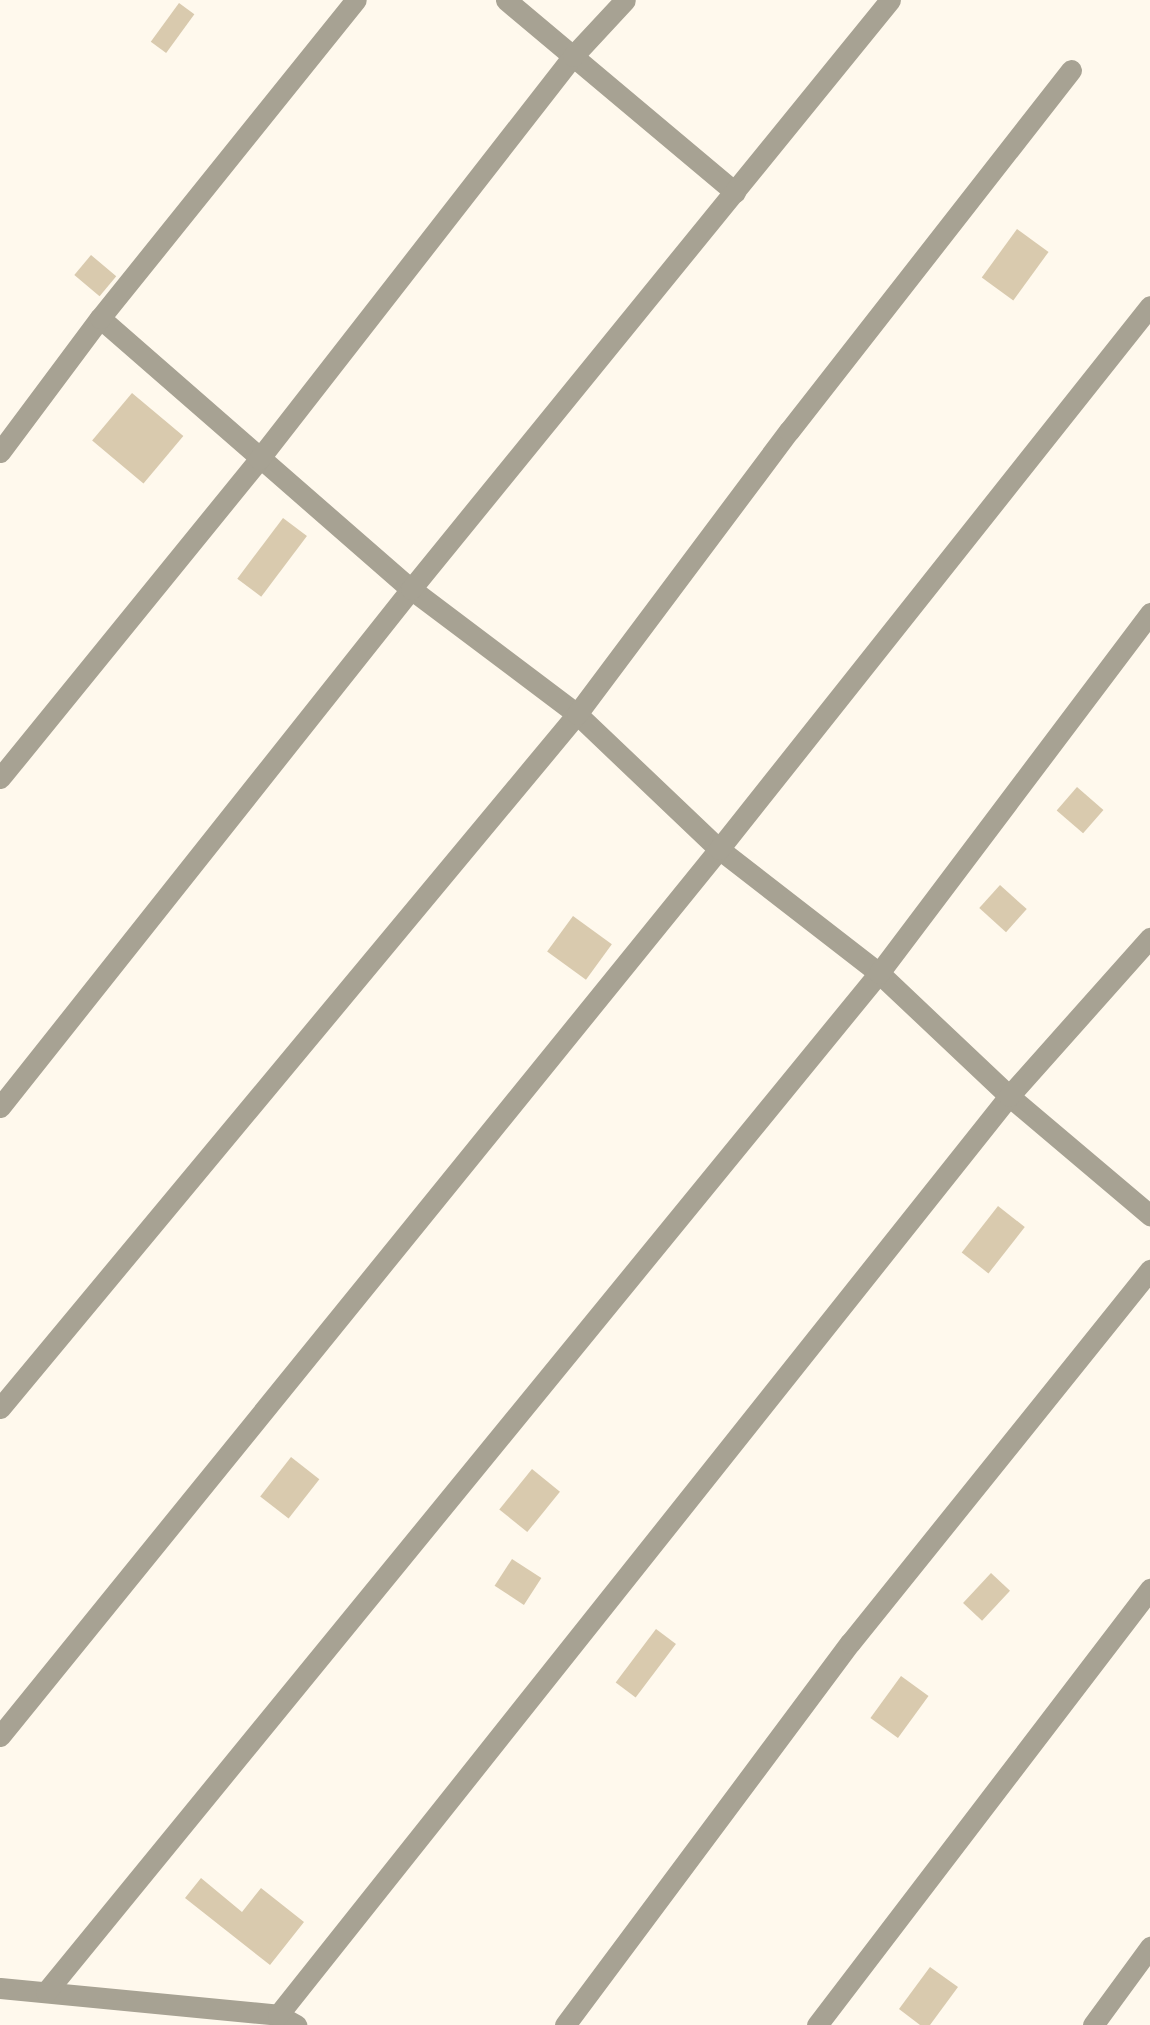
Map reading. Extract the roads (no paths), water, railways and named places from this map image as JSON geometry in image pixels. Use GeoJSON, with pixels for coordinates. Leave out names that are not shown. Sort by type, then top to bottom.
{"type":"FeatureCollection","features":[{"type":"Feature","properties":{"kind":"street"},"geometry":{"type":"LineString","coordinates":[[0,452],[100,318],[356,0]]}},
{"type":"Feature","properties":{"kind":"street"},"geometry":{"type":"LineString","coordinates":[[506,0],[735,192]]}},
{"type":"Feature","properties":{"kind":"street"},"geometry":{"type":"LineString","coordinates":[[0,778],[259,460],[573,56],[625,0]]}},
{"type":"Feature","properties":{"kind":"street"},"geometry":{"type":"LineString","coordinates":[[0,1107],[411,589],[890,0]]}},
{"type":"Feature","properties":{"kind":"street"},"geometry":{"type":"LineString","coordinates":[[0,1408],[576,714],[789,431],[1071,70]]}},
{"type":"Feature","properties":{"kind":"street"},"geometry":{"type":"LineString","coordinates":[[0,1737],[719,849],[1150,306]]}},
{"type":"Feature","properties":{"kind":"street"},"geometry":{"type":"LineString","coordinates":[[100,318],[259,460],[411,589],[576,714],[719,849],[879,973],[1009,1096],[1150,1215]]}},
{"type":"Feature","properties":{"kind":"street"},"geometry":{"type":"LineString","coordinates":[[46,1992],[879,973],[1150,614]]}},
{"type":"Feature","properties":{"kind":"street"},"geometry":{"type":"LineString","coordinates":[[0,1988],[287,2020],[1009,1096],[1150,938]]}},
{"type":"Feature","properties":{"kind":"street"},"geometry":{"type":"LineString","coordinates":[[565,2025],[850,1643],[1150,1270]]}},
{"type":"Feature","properties":{"kind":"street"},"geometry":{"type":"LineString","coordinates":[[817,2025],[1150,1589]]}},
{"type":"Feature","properties":{"kind":"street"},"geometry":{"type":"LineString","coordinates":[[1093,2025],[1150,1947]]}}]}
